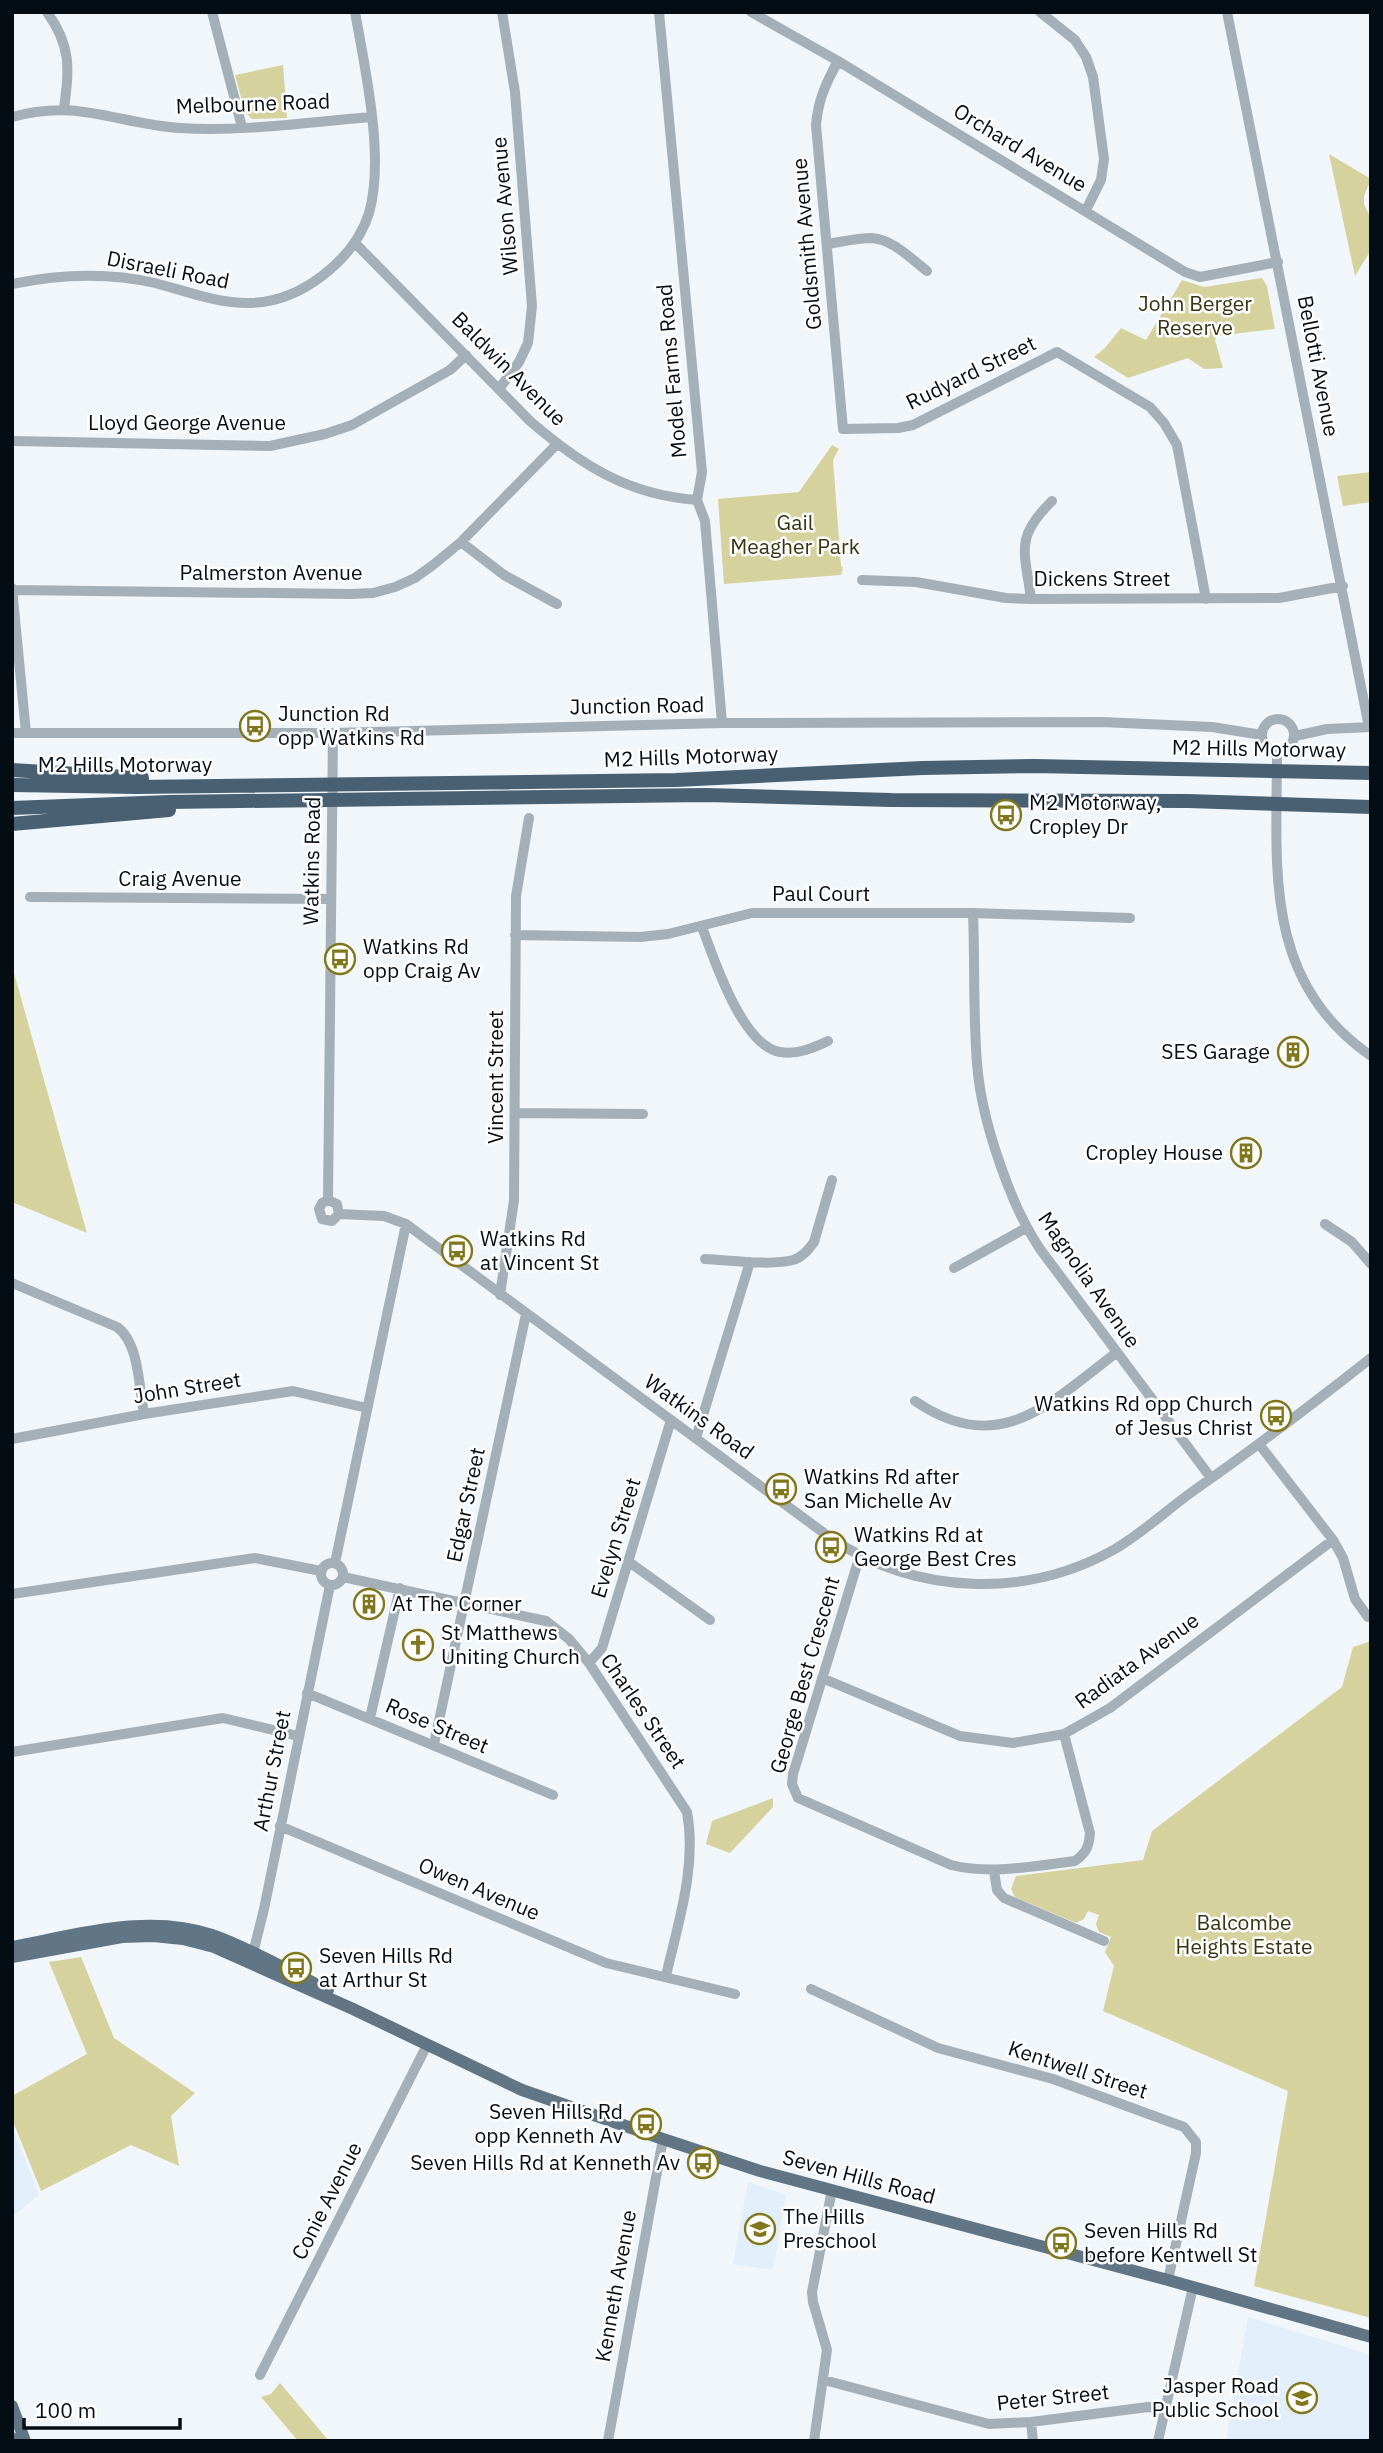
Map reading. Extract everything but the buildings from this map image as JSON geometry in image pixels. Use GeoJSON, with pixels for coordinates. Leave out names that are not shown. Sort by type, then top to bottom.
{"type":"FeatureCollection","features":[{"type":"Feature","properties":{"kind":"highway","name":"M2 Hills Motorway"},"geometry":{"type":"LineString","coordinates":[[12,785],[62,787],[676,780],[922,768],[1035,766],[1371,773]]}},
{"type":"Feature","properties":{"kind":"highway"},"geometry":{"type":"LineString","coordinates":[[12,770],[298,785]]}},
{"type":"Feature","properties":{"kind":"highway","name":"M2 Hills Motorway"},"geometry":{"type":"LineString","coordinates":[[12,808],[65,804],[706,795],[891,800],[1188,801],[1371,807]]}},
{"type":"Feature","properties":{"kind":"highway"},"geometry":{"type":"LineString","coordinates":[[12,824],[261,801]]}},
{"type":"Feature","properties":{"kind":"main road","name":"Seven Hills Road"},"geometry":{"type":"LineString","coordinates":[[12,1947],[122,1927],[158,1926],[211,1935],[252,1959],[522,2090],[663,2139],[760,2171],[1371,2337]]}},
{"type":"Feature","properties":{"kind":"main road","name":"Seven Hills Road"},"geometry":{"type":"LineString","coordinates":[[12,1957],[122,1937],[153,1936],[183,1939],[252,1959]]}},
{"type":"Feature","properties":{"kind":"main road"},"geometry":{"type":"LineString","coordinates":[[12,2406],[25,2441]]}},
{"type":"Feature","properties":{"kind":"street"},"geometry":{"type":"LineString","coordinates":[[47,12],[65,42],[68,58],[64,109]]}},
{"type":"Feature","properties":{"kind":"street"},"geometry":{"type":"LineString","coordinates":[[212,12],[242,127]]}},
{"type":"Feature","properties":{"kind":"street","name":"Disraeli Road"},"geometry":{"type":"LineString","coordinates":[[12,284],[69,276],[112,275],[155,283],[212,300],[250,303],[284,298],[311,285],[334,267],[355,243],[368,214],[375,183],[372,117],[355,12]]}},
{"type":"Feature","properties":{"kind":"street","name":"Wilson Avenue"},"geometry":{"type":"LineString","coordinates":[[499,389],[519,362],[528,343],[532,306],[515,92],[502,12]]}},
{"type":"Feature","properties":{"kind":"street","name":"Model Farms Road"},"geometry":{"type":"LineString","coordinates":[[659,12],[702,472],[697,500],[705,521],[722,723]]}},
{"type":"Feature","properties":{"kind":"street","name":"Orchard Avenue"},"geometry":{"type":"LineString","coordinates":[[751,12],[838,61],[1185,272],[1200,277],[1278,262]]}},
{"type":"Feature","properties":{"kind":"street"},"geometry":{"type":"LineString","coordinates":[[1040,12],[1075,40],[1086,57],[1093,77],[1104,159],[1101,180],[1086,210]]}},
{"type":"Feature","properties":{"kind":"street","name":"Bellotti Avenue"},"geometry":{"type":"LineString","coordinates":[[1227,12],[1370,727]]}},
{"type":"Feature","properties":{"kind":"street","name":"Goldsmith Avenue"},"geometry":{"type":"LineString","coordinates":[[838,61],[817,104],[816,125],[843,429]]}},
{"type":"Feature","properties":{"kind":"street","name":"Melbourne Road"},"geometry":{"type":"LineString","coordinates":[[12,117],[35,111],[64,109],[97,112],[178,128],[242,127],[372,117]]}},
{"type":"Feature","properties":{"kind":"street"},"geometry":{"type":"LineString","coordinates":[[827,244],[871,239],[883,241],[897,248],[927,271]]}},
{"type":"Feature","properties":{"kind":"street","name":"Baldwin Avenue"},"geometry":{"type":"LineString","coordinates":[[355,243],[530,421],[557,444],[585,464],[644,491],[669,498],[697,500]]}},
{"type":"Feature","properties":{"kind":"street","name":"Rudyard Street"},"geometry":{"type":"LineString","coordinates":[[843,429],[898,429],[913,425],[1057,352],[1150,407],[1164,423],[1177,445],[1206,599]]}},
{"type":"Feature","properties":{"kind":"street","name":"Lloyd George Avenue"},"geometry":{"type":"LineString","coordinates":[[12,441],[270,446],[296,442],[352,425],[450,370],[466,355]]}},
{"type":"Feature","properties":{"kind":"street","name":"Palmerston Avenue"},"geometry":{"type":"LineString","coordinates":[[12,589],[373,593],[415,579],[461,542],[557,444]]}},
{"type":"Feature","properties":{"kind":"street"},"geometry":{"type":"LineString","coordinates":[[1031,599],[1024,544],[1027,530],[1034,518],[1052,501]]}},
{"type":"Feature","properties":{"kind":"street"},"geometry":{"type":"LineString","coordinates":[[461,542],[504,575],[557,604]]}},
{"type":"Feature","properties":{"kind":"street","name":"Dickens Street"},"geometry":{"type":"LineString","coordinates":[[862,580],[916,582],[1006,598],[1031,599],[1279,598],[1343,586]]}},
{"type":"Feature","properties":{"kind":"street"},"geometry":{"type":"LineString","coordinates":[[12,589],[26,733]]}},
{"type":"Feature","properties":{"kind":"street"},"geometry":{"type":"LineString","coordinates":[[1295,736],[1288,722],[1279,719],[1269,722],[1262,730],[1265,745],[1277,752],[1288,749],[1295,736],[1327,729],[1370,727]]}},
{"type":"Feature","properties":{"kind":"street","name":"Junction Road"},"geometry":{"type":"LineString","coordinates":[[12,733],[333,733],[722,723],[1102,722],[1212,727],[1262,735]]}},
{"type":"Feature","properties":{"kind":"street","name":"Watkins Road"},"geometry":{"type":"LineString","coordinates":[[328,1200],[333,733]]}},
{"type":"Feature","properties":{"kind":"street"},"geometry":{"type":"LineString","coordinates":[[1277,752],[1276,878],[1283,924],[1296,964],[1325,1013],[1371,1056]]}},
{"type":"Feature","properties":{"kind":"street","name":"Vincent Street"},"geometry":{"type":"LineString","coordinates":[[500,1295],[514,1200],[517,881],[529,818]]}},
{"type":"Feature","properties":{"kind":"street","name":"Craig Avenue"},"geometry":{"type":"LineString","coordinates":[[30,897],[330,899]]}},
{"type":"Feature","properties":{"kind":"street","name":"Paul Court"},"geometry":{"type":"LineString","coordinates":[[515,935],[640,937],[702,927],[752,913],[973,913],[1130,918]]}},
{"type":"Feature","properties":{"kind":"street","name":"Magnolia Avenue"},"geometry":{"type":"LineString","coordinates":[[973,913],[977,1064],[982,1097],[990,1135],[1026,1228],[1211,1478]]}},
{"type":"Feature","properties":{"kind":"street"},"geometry":{"type":"LineString","coordinates":[[702,927],[733,1006],[764,1044],[781,1053],[806,1051],[828,1041]]}},
{"type":"Feature","properties":{"kind":"street"},"geometry":{"type":"LineString","coordinates":[[515,1113],[643,1114]]}},
{"type":"Feature","properties":{"kind":"street"},"geometry":{"type":"LineString","coordinates":[[705,1259],[750,1262],[792,1260],[808,1251],[814,1242],[832,1180]]}},
{"type":"Feature","properties":{"kind":"street"},"geometry":{"type":"LineString","coordinates":[[328,1200],[337,1204],[339,1214],[332,1221],[322,1219],[319,1209],[322,1203],[328,1200]]}},
{"type":"Feature","properties":{"kind":"street","name":"Watkins Road"},"geometry":{"type":"LineString","coordinates":[[339,1214],[384,1216],[406,1224],[832,1539],[860,1555],[900,1572],[947,1582],[1005,1583],[1034,1579],[1067,1572],[1117,1548],[1371,1358]]}},
{"type":"Feature","properties":{"kind":"street"},"geometry":{"type":"LineString","coordinates":[[335,1563],[406,1224]]}},
{"type":"Feature","properties":{"kind":"street"},"geometry":{"type":"LineString","coordinates":[[1325,1224],[1352,1242],[1371,1264]]}},
{"type":"Feature","properties":{"kind":"street"},"geometry":{"type":"LineString","coordinates":[[954,1268],[1026,1228]]}},
{"type":"Feature","properties":{"kind":"street"},"geometry":{"type":"LineString","coordinates":[[696,1438],[750,1262]]}},
{"type":"Feature","properties":{"kind":"street"},"geometry":{"type":"LineString","coordinates":[[12,1283],[117,1327],[125,1333],[134,1354],[144,1414]]}},
{"type":"Feature","properties":{"kind":"street","name":"Edgar Street"},"geometry":{"type":"LineString","coordinates":[[434,1744],[526,1314]]}},
{"type":"Feature","properties":{"kind":"street"},"geometry":{"type":"LineString","coordinates":[[915,1401],[933,1413],[961,1423],[983,1425],[1014,1422],[1037,1412],[1116,1353]]}},
{"type":"Feature","properties":{"kind":"street","name":"John Street"},"geometry":{"type":"LineString","coordinates":[[12,1439],[144,1414],[293,1391],[367,1408]]}},
{"type":"Feature","properties":{"kind":"street","name":"Evelyn Street"},"geometry":{"type":"LineString","coordinates":[[589,1663],[602,1648],[671,1420]]}},
{"type":"Feature","properties":{"kind":"street"},"geometry":{"type":"LineString","coordinates":[[1259,1444],[1333,1540],[1343,1558],[1355,1599],[1368,1617]]}},
{"type":"Feature","properties":{"kind":"street","name":"Radiata Avenue"},"geometry":{"type":"LineString","coordinates":[[822,1678],[960,1736],[1013,1742],[1064,1734],[1110,1708],[1333,1540]]}},
{"type":"Feature","properties":{"kind":"street","name":"George Best Crescent"},"geometry":{"type":"LineString","coordinates":[[860,1555],[793,1774],[792,1784],[798,1798],[951,1865],[967,1869],[994,1871],[1075,1861],[1085,1854],[1090,1833],[1064,1734]]}},
{"type":"Feature","properties":{"kind":"street"},"geometry":{"type":"LineString","coordinates":[[12,1594],[255,1558],[321,1571]]}},
{"type":"Feature","properties":{"kind":"street"},"geometry":{"type":"LineString","coordinates":[[629,1562],[710,1620]]}},
{"type":"Feature","properties":{"kind":"street"},"geometry":{"type":"LineString","coordinates":[[335,1563],[340,1566],[343,1577],[336,1584],[330,1585],[322,1579],[321,1571],[325,1564],[335,1563]]}},
{"type":"Feature","properties":{"kind":"street","name":"Charles Street"},"geometry":{"type":"LineString","coordinates":[[343,1577],[546,1621],[569,1639],[589,1663],[687,1812],[690,1832],[688,1877],[666,1976]]}},
{"type":"Feature","properties":{"kind":"street","name":"Arthur Street"},"geometry":{"type":"LineString","coordinates":[[252,1959],[330,1585]]}},
{"type":"Feature","properties":{"kind":"street"},"geometry":{"type":"LineString","coordinates":[[370,1718],[400,1588]]}},
{"type":"Feature","properties":{"kind":"street","name":"Rose Street"},"geometry":{"type":"LineString","coordinates":[[307,1693],[553,1795]]}},
{"type":"Feature","properties":{"kind":"street"},"geometry":{"type":"LineString","coordinates":[[12,1752],[223,1718],[298,1736]]}},
{"type":"Feature","properties":{"kind":"street","name":"Owen Avenue"},"geometry":{"type":"LineString","coordinates":[[280,1826],[606,1963],[735,1994]]}},
{"type":"Feature","properties":{"kind":"street"},"geometry":{"type":"LineString","coordinates":[[994,1871],[997,1890],[1004,1898],[1104,1941]]}},
{"type":"Feature","properties":{"kind":"street","name":"Kentwell Street"},"geometry":{"type":"LineString","coordinates":[[811,1989],[938,2048],[1053,2079],[1184,2127],[1196,2142],[1196,2153],[1168,2280]]}},
{"type":"Feature","properties":{"kind":"street","name":"Conie Avenue"},"geometry":{"type":"LineString","coordinates":[[260,2375],[427,2045]]}},
{"type":"Feature","properties":{"kind":"street","name":"Kenneth Avenue"},"geometry":{"type":"LineString","coordinates":[[608,2441],[663,2139]]}},
{"type":"Feature","properties":{"kind":"street"},"geometry":{"type":"LineString","coordinates":[[814,2441],[828,2357],[812,2292],[832,2190]]}},
{"type":"Feature","properties":{"kind":"street"},"geometry":{"type":"LineString","coordinates":[[1158,2441],[1194,2287]]}},
{"type":"Feature","properties":{"kind":"street","name":"Peter Street"},"geometry":{"type":"LineString","coordinates":[[824,2380],[983,2423],[1031,2422],[1165,2407]]}},
{"type":"Feature","properties":{"kind":"street"},"geometry":{"type":"LineString","coordinates":[[1031,2422],[1032,2441]]}},
{"type":"Feature","properties":{"kind":"shaded area"},"geometry":{"type":"Polygon","coordinates":[[[12,2126],[39,2195],[12,2217],[12,2126]]]}},
{"type":"Feature","properties":{"kind":"shaded area","name":"The Hills Preschool"},"geometry":{"type":"Polygon","coordinates":[[[748,2182],[786,2195],[773,2270],[733,2264],[748,2182]]]}},
{"type":"Feature","properties":{"kind":"shaded area","name":"Jasper Road Public School"},"geometry":{"type":"Polygon","coordinates":[[[1248,2317],[1371,2355],[1371,2441],[1226,2441],[1248,2317]]]}},
{"type":"Feature","properties":{"kind":"green space"},"geometry":{"type":"Polygon","coordinates":[[[283,65],[287,118],[252,119],[245,112],[235,75],[283,65]]]}},
{"type":"Feature","properties":{"kind":"green space"},"geometry":{"type":"Polygon","coordinates":[[[1329,154],[1371,179],[1364,196],[1364,204],[1371,219],[1371,250],[1355,276],[1329,154]]]}},
{"type":"Feature","properties":{"kind":"green space","name":"John Berger Reserve"},"geometry":{"type":"Polygon","coordinates":[[[1262,278],[1267,286],[1275,329],[1217,336],[1215,340],[1223,368],[1204,369],[1188,358],[1128,378],[1094,357],[1121,328],[1146,340],[1182,280],[1204,287],[1262,278]]]}},
{"type":"Feature","properties":{"kind":"green space","name":"Gail Meagher Park"},"geometry":{"type":"Polygon","coordinates":[[[832,445],[839,449],[833,460],[843,568],[841,575],[724,584],[718,499],[799,492],[832,445]]]}},
{"type":"Feature","properties":{"kind":"green space"},"geometry":{"type":"Polygon","coordinates":[[[1371,472],[1371,502],[1343,506],[1337,476],[1371,472]]]}},
{"type":"Feature","properties":{"kind":"green space"},"geometry":{"type":"Polygon","coordinates":[[[14,973],[87,1233],[12,1202],[14,973]]]}},
{"type":"Feature","properties":{"kind":"green space","name":"Balcombe Heights Estate"},"geometry":{"type":"Polygon","coordinates":[[[1371,1641],[1371,2318],[1254,2286],[1288,2091],[1103,2011],[1114,1966],[1105,1952],[1111,1937],[1099,1932],[1096,1924],[1099,1915],[1088,1911],[1084,1919],[1076,1923],[1015,1897],[1011,1889],[1016,1876],[1143,1860],[1152,1831],[1342,1687],[1353,1647],[1371,1641]]]}},
{"type":"Feature","properties":{"kind":"green space"},"geometry":{"type":"Polygon","coordinates":[[[773,1798],[773,1807],[730,1853],[706,1844],[712,1821],[773,1798]]]}},
{"type":"Feature","properties":{"kind":"green space"},"geometry":{"type":"Polygon","coordinates":[[[81,1957],[114,2038],[195,2093],[171,2116],[179,2166],[131,2145],[41,2191],[12,2119],[12,2096],[87,2054],[49,1962],[81,1957]]]}},
{"type":"Feature","properties":{"kind":"green space"},"geometry":{"type":"Polygon","coordinates":[[[280,2383],[329,2441],[298,2441],[261,2397],[271,2394],[280,2383]]]}},
{"type":"Feature","properties":{"kind":"place","name":"Junction Rd opp Watkins Rd"},"geometry":{"type":"Point","coordinates":[255,726]}},
{"type":"Feature","properties":{"kind":"place","name":"M2 Motorway, Cropley Dr"},"geometry":{"type":"Point","coordinates":[1006,815]}},
{"type":"Feature","properties":{"kind":"place","name":"Watkins Rd opp Craig Av"},"geometry":{"type":"Point","coordinates":[340,959]}},
{"type":"Feature","properties":{"kind":"place","name":"SES Garage"},"geometry":{"type":"Point","coordinates":[1293,1052]}},
{"type":"Feature","properties":{"kind":"place","name":"Cropley House"},"geometry":{"type":"Point","coordinates":[1246,1153]}},
{"type":"Feature","properties":{"kind":"place","name":"Watkins Rd at Vincent St"},"geometry":{"type":"Point","coordinates":[457,1251]}},
{"type":"Feature","properties":{"kind":"place","name":"Watkins Rd opp Church of Jesus Christ"},"geometry":{"type":"Point","coordinates":[1276,1416]}},
{"type":"Feature","properties":{"kind":"place","name":"Watkins Rd after San Michelle Av"},"geometry":{"type":"Point","coordinates":[781,1489]}},
{"type":"Feature","properties":{"kind":"place","name":"Watkins Rd at George Best Cres"},"geometry":{"type":"Point","coordinates":[831,1547]}},
{"type":"Feature","properties":{"kind":"place","name":"At The Corner"},"geometry":{"type":"Point","coordinates":[369,1604]}},
{"type":"Feature","properties":{"kind":"place","name":"St Matthews Uniting Church"},"geometry":{"type":"Point","coordinates":[418,1645]}},
{"type":"Feature","properties":{"kind":"place","name":"Seven Hills Rd at Arthur St"},"geometry":{"type":"Point","coordinates":[296,1968]}},
{"type":"Feature","properties":{"kind":"place","name":"Seven Hills Rd opp Kenneth Av"},"geometry":{"type":"Point","coordinates":[646,2124]}},
{"type":"Feature","properties":{"kind":"place","name":"Seven Hills Rd at Kenneth Av"},"geometry":{"type":"Point","coordinates":[703,2163]}},
{"type":"Feature","properties":{"kind":"place","name":"The Hills Preschool"},"geometry":{"type":"Point","coordinates":[760,2229]}},
{"type":"Feature","properties":{"kind":"place","name":"Seven Hills Rd before Kentwell St"},"geometry":{"type":"Point","coordinates":[1061,2243]}},
{"type":"Feature","properties":{"kind":"place","name":"Jasper Road Public School"},"geometry":{"type":"Point","coordinates":[1302,2398]}}]}
